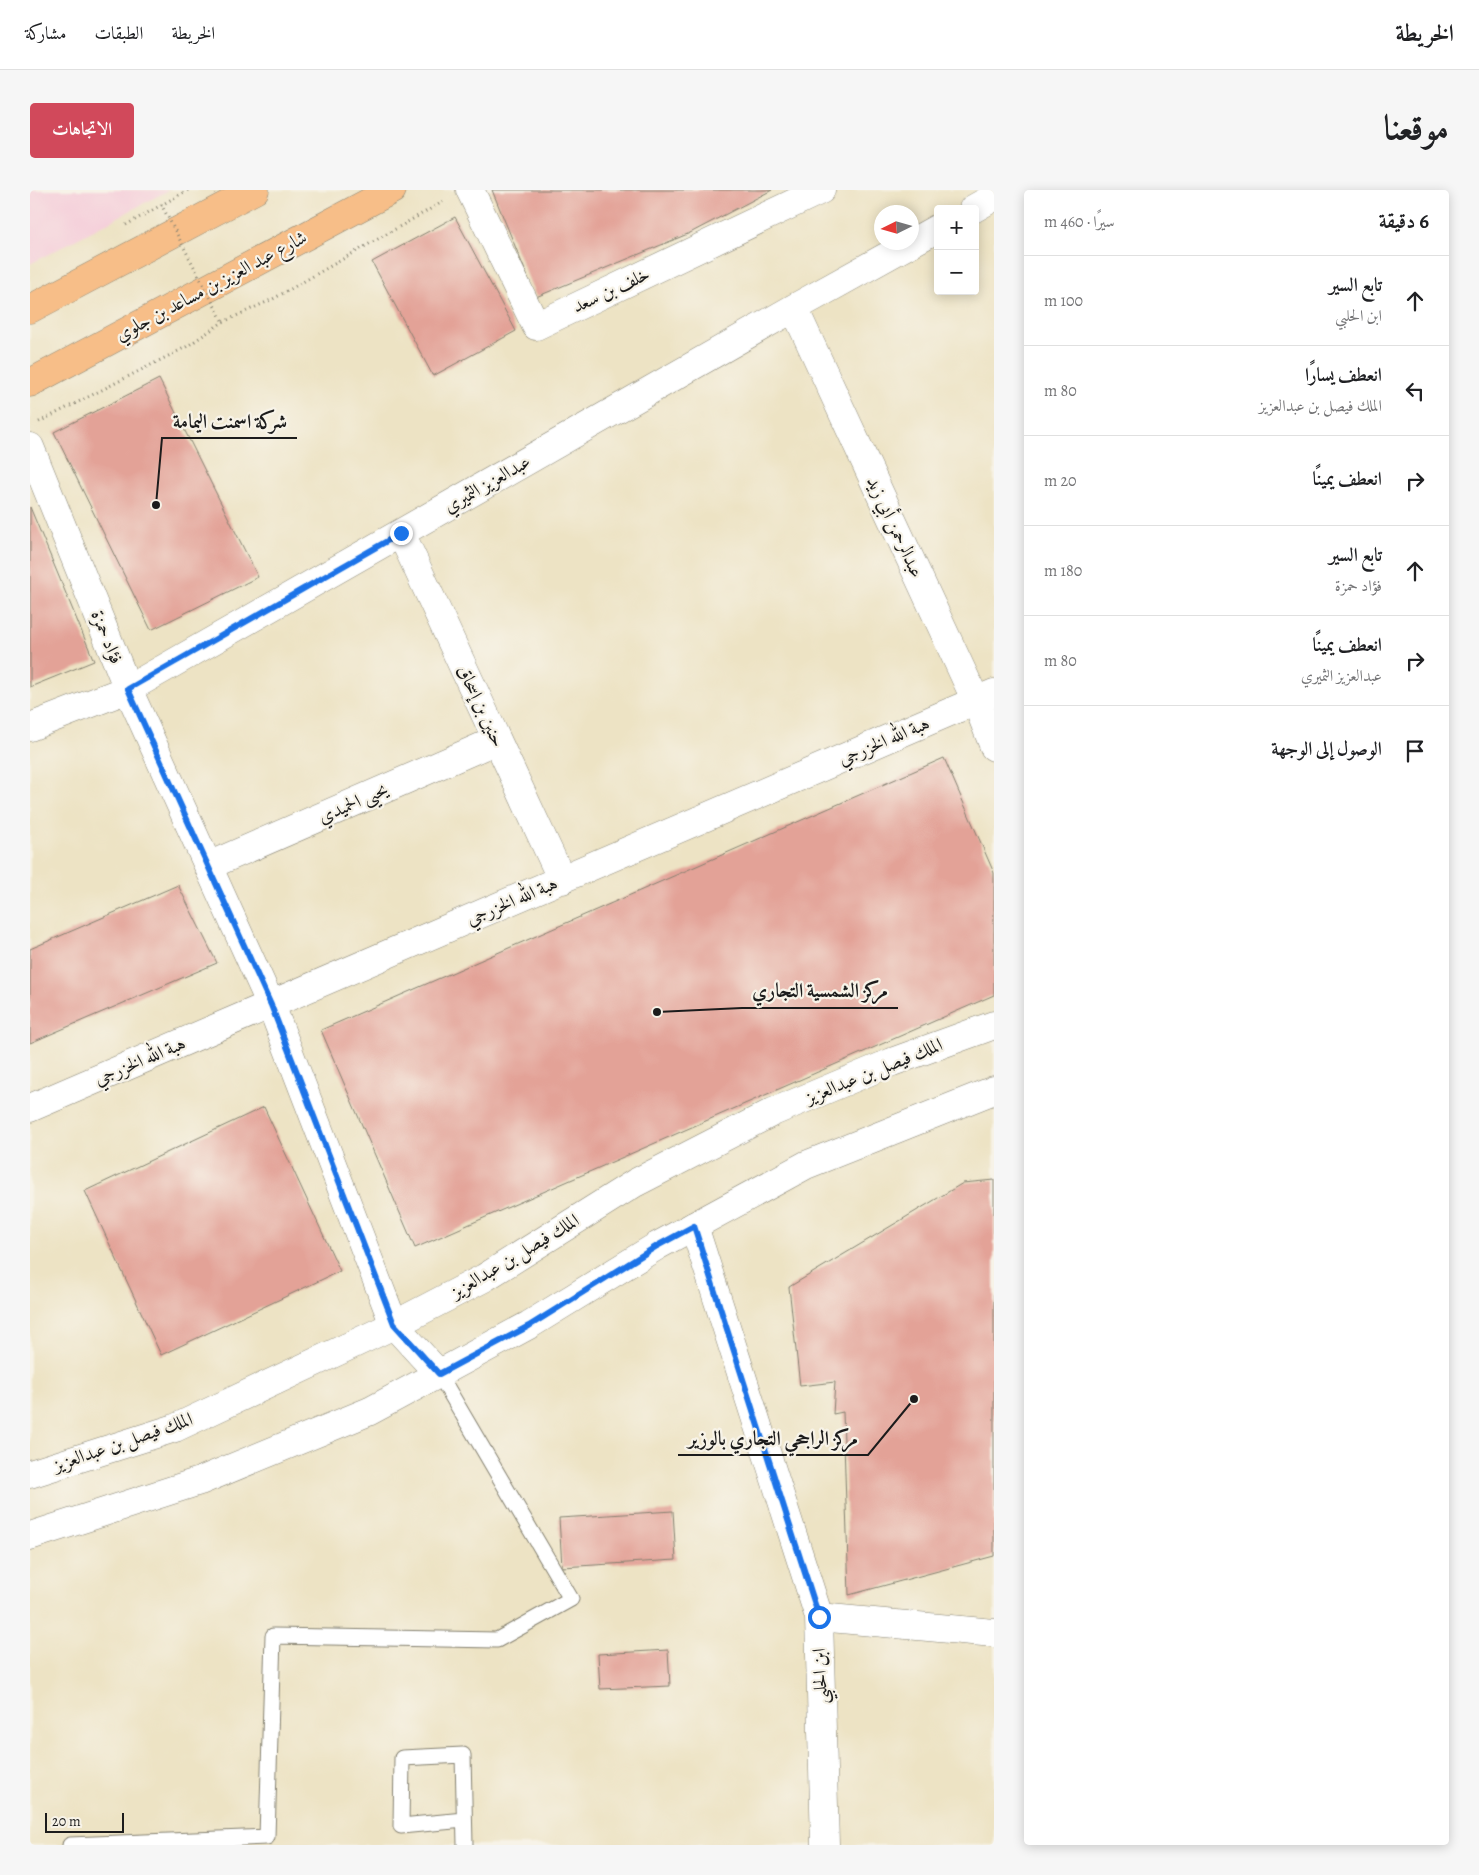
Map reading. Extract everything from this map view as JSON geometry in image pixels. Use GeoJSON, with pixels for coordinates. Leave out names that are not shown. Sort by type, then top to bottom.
{"type":"FeatureCollection","features":[{"type":"Feature","properties":{"kind":"main road"},"geometry":{"type":"LineString","coordinates":[[30,309],[255,190]]}},
{"type":"Feature","properties":{"kind":"main road","name":"شارع عبد العزيز بن مساعد بن جلوي"},"geometry":{"type":"LineString","coordinates":[[30,383],[392,190]]}},
{"type":"Feature","properties":{"kind":"street","name":"خلف بن سعد"},"geometry":{"type":"LineString","coordinates":[[459,195],[536,326],[821,190]]}},
{"type":"Feature","properties":{"kind":"street"},"geometry":{"type":"LineString","coordinates":[[979,206],[994,197]]}},
{"type":"Feature","properties":{"kind":"street","name":"عبدالعزيز الثميري"},"geometry":{"type":"LineString","coordinates":[[30,727],[128,689],[794,308],[934,230]]}},
{"type":"Feature","properties":{"kind":"street","name":"عبدالرحمن أبي زيد"},"geometry":{"type":"LineString","coordinates":[[794,308],[985,697],[994,747]]}},
{"type":"Feature","properties":{"kind":"street","name":"فؤاد حمزة"},"geometry":{"type":"LineString","coordinates":[[34,435],[128,689],[271,1005],[394,1324]]}},
{"type":"Feature","properties":{"kind":"street","name":"حنين بن إسحاق"},"geometry":{"type":"LineString","coordinates":[[401,533],[562,880]]}},
{"type":"Feature","properties":{"kind":"street","name":"هبة الله الخزرجي"},"geometry":{"type":"LineString","coordinates":[[30,1108],[985,697]]}},
{"type":"Feature","properties":{"kind":"street","name":"يحيى الحميدي"},"geometry":{"type":"LineString","coordinates":[[208,866],[498,740]]}},
{"type":"Feature","properties":{"kind":"street","name":"الملك فيصل بن عبدالعزيز"},"geometry":{"type":"LineString","coordinates":[[30,1474],[175,1428],[394,1324],[484,1278],[635,1183],[772,1112],[892,1062],[994,1025]]}},
{"type":"Feature","properties":{"kind":"street"},"geometry":{"type":"LineString","coordinates":[[30,1536],[200,1480],[370,1411],[529,1326],[657,1246],[806,1165],[994,1090]]}},
{"type":"Feature","properties":{"kind":"street","name":"ابن الحلبي"},"geometry":{"type":"LineString","coordinates":[[694,1226],[819,1617],[825,1845]]}},
{"type":"Feature","properties":{"kind":"street"},"geometry":{"type":"LineString","coordinates":[[394,1324],[439,1374]]}},
{"type":"Feature","properties":{"kind":"street"},"geometry":{"type":"LineString","coordinates":[[819,1617],[994,1633]]}},
{"type":"Feature","properties":{"kind":"lane"},"geometry":{"type":"LineString","coordinates":[[70,1845],[267,1837],[273,1636],[497,1640],[571,1599],[439,1374]]}},
{"type":"Feature","properties":{"kind":"lane"},"geometry":{"type":"LineString","coordinates":[[464,1820],[401,1826],[402,1758],[463,1756],[464,1820],[464,1845]]}},
{"type":"Feature","properties":{"kind":"path"},"geometry":{"type":"LineString","coordinates":[[126,225],[188,190]]}},
{"type":"Feature","properties":{"kind":"path"},"geometry":{"type":"LineString","coordinates":[[34,435],[186,347],[223,322],[273,299],[459,195]]}},
{"type":"Feature","properties":{"kind":"path"},"geometry":{"type":"LineString","coordinates":[[161,204],[223,322]]}},
{"type":"Feature","properties":{"kind":"shaded area"},"geometry":{"type":"Polygon","coordinates":[[[30,190],[169,190],[30,264],[30,190]]]}},
{"type":"Feature","properties":{"kind":"building"},"geometry":{"type":"Polygon","coordinates":[[[492,190],[772,190],[690,233],[536,297],[492,190]]]}},
{"type":"Feature","properties":{"kind":"building"},"geometry":{"type":"Polygon","coordinates":[[[455,217],[516,331],[433,376],[372,262],[455,217]]]}},
{"type":"Feature","properties":{"kind":"building"},"geometry":{"type":"Polygon","coordinates":[[[159,379],[258,577],[151,630],[54,432],[159,379]]]}},
{"type":"Feature","properties":{"kind":"building"},"geometry":{"type":"Polygon","coordinates":[[[30,507],[94,661],[30,687],[30,507]]]}},
{"type":"Feature","properties":{"kind":"building"},"geometry":{"type":"Polygon","coordinates":[[[944,758],[994,873],[994,995],[415,1248],[321,1030],[944,758]]]}},
{"type":"Feature","properties":{"kind":"building"},"geometry":{"type":"Polygon","coordinates":[[[178,885],[217,963],[30,1043],[30,949],[178,885]]]}},
{"type":"Feature","properties":{"kind":"building"},"geometry":{"type":"Polygon","coordinates":[[[264,1107],[340,1271],[161,1355],[85,1191],[264,1107]]]}},
{"type":"Feature","properties":{"kind":"building"},"geometry":{"type":"Polygon","coordinates":[[[994,1180],[994,1556],[849,1595],[843,1412],[833,1414],[835,1382],[800,1386],[789,1287],[963,1183],[994,1180]]]}},
{"type":"Feature","properties":{"kind":"building"},"geometry":{"type":"Polygon","coordinates":[[[673,1511],[676,1560],[562,1567],[559,1518],[673,1511]]]}},
{"type":"Feature","properties":{"kind":"building"},"geometry":{"type":"Polygon","coordinates":[[[668,1650],[670,1686],[600,1689],[598,1654],[668,1650]]]}},
{"type":"Feature","properties":{"kind":"place","name":"شركة اسمنت اليمامة"},"geometry":{"type":"Point","coordinates":[156,505]}},
{"type":"Feature","properties":{"kind":"place","name":"مركز الشمسية التجاري"},"geometry":{"type":"Point","coordinates":[657,1012]}},
{"type":"Feature","properties":{"kind":"place","name":"مركز الراجحي التجاري بالوزير"},"geometry":{"type":"Point","coordinates":[914,1399]}},
{"type":"Feature","properties":{"kind":"route"},"geometry":{"type":"LineString","coordinates":[[401,533],[128,689],[271,1005],[394,1324],[439,1374],[529,1326],[657,1246],[694,1226],[819,1617]]}}]}
